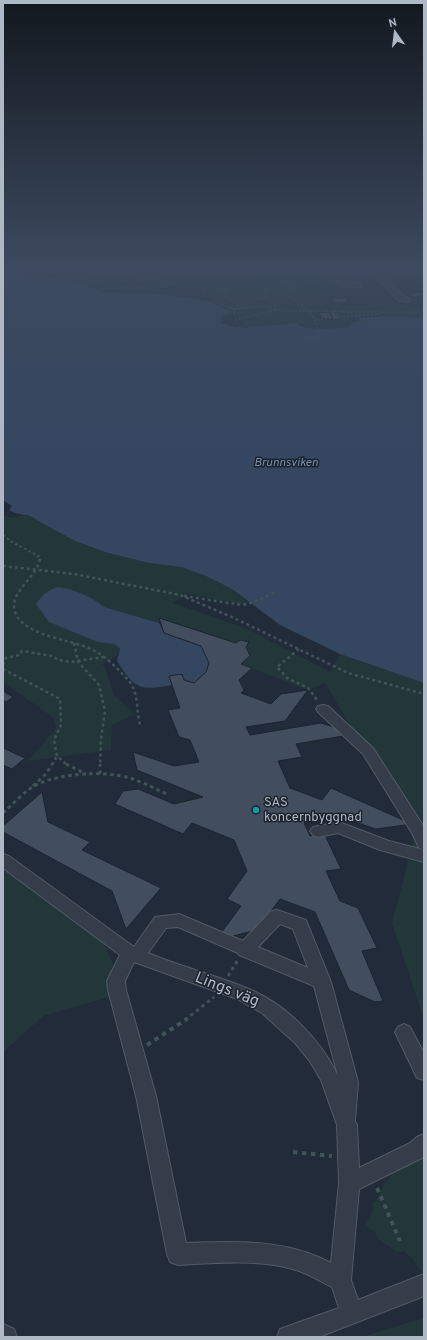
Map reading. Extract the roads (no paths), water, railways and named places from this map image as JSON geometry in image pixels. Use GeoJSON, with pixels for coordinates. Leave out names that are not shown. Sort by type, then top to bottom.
{"type":"FeatureCollection","features":[{"type":"Feature","properties":{"kind":"street"},"geometry":{"type":"LineString","coordinates":[[323,709],[368,751],[420,832],[424,844]]}},
{"type":"Feature","properties":{"kind":"street"},"geometry":{"type":"LineString","coordinates":[[318,831],[339,827],[385,846],[424,856]]}},
{"type":"Feature","properties":{"kind":"street","name":"Lings väg"},"geometry":{"type":"LineString","coordinates":[[3,860],[134,955],[153,964],[243,994],[268,1008],[302,1037],[316,1054],[329,1077],[347,1125],[349,1183],[340,1280],[352,1314]]}},
{"type":"Feature","properties":{"kind":"street"},"geometry":{"type":"LineString","coordinates":[[245,950],[277,916],[300,925],[322,982],[349,1082],[347,1125]]}},
{"type":"Feature","properties":{"kind":"street"},"geometry":{"type":"LineString","coordinates":[[322,982],[245,950],[179,920],[161,922],[134,955],[116,981],[117,990],[146,1096],[178,1254],[232,1251],[268,1254],[302,1261],[340,1280]]}},
{"type":"Feature","properties":{"kind":"street"},"geometry":{"type":"LineString","coordinates":[[404,1032],[424,1072]]}},
{"type":"Feature","properties":{"kind":"street"},"geometry":{"type":"LineString","coordinates":[[349,1183],[417,1150],[424,1143]]}},
{"type":"Feature","properties":{"kind":"street"},"geometry":{"type":"LineString","coordinates":[[288,1337],[352,1314],[424,1285]]}},
{"type":"Feature","properties":{"kind":"water","name":"Brunnsviken"},"geometry":{"type":"Polygon","coordinates":[[[3,330],[424,330],[424,683],[340,654],[280,625],[232,589],[206,576],[181,567],[149,563],[108,553],[75,541],[35,518],[12,512],[9,510],[12,506],[3,500],[3,330]]]}},
{"type":"Feature","properties":{"kind":"water"},"geometry":{"type":"Polygon","coordinates":[[[58,587],[82,594],[104,607],[159,623],[164,633],[201,646],[209,663],[206,672],[194,683],[184,680],[181,674],[169,676],[172,685],[152,688],[139,686],[129,677],[117,661],[120,648],[114,644],[98,642],[49,622],[36,604],[51,589],[58,587]]]}},
{"type":"Feature","properties":{"kind":"place","name":"SAS koncernbyggnad"},"geometry":{"type":"Point","coordinates":[256,810]}}]}
